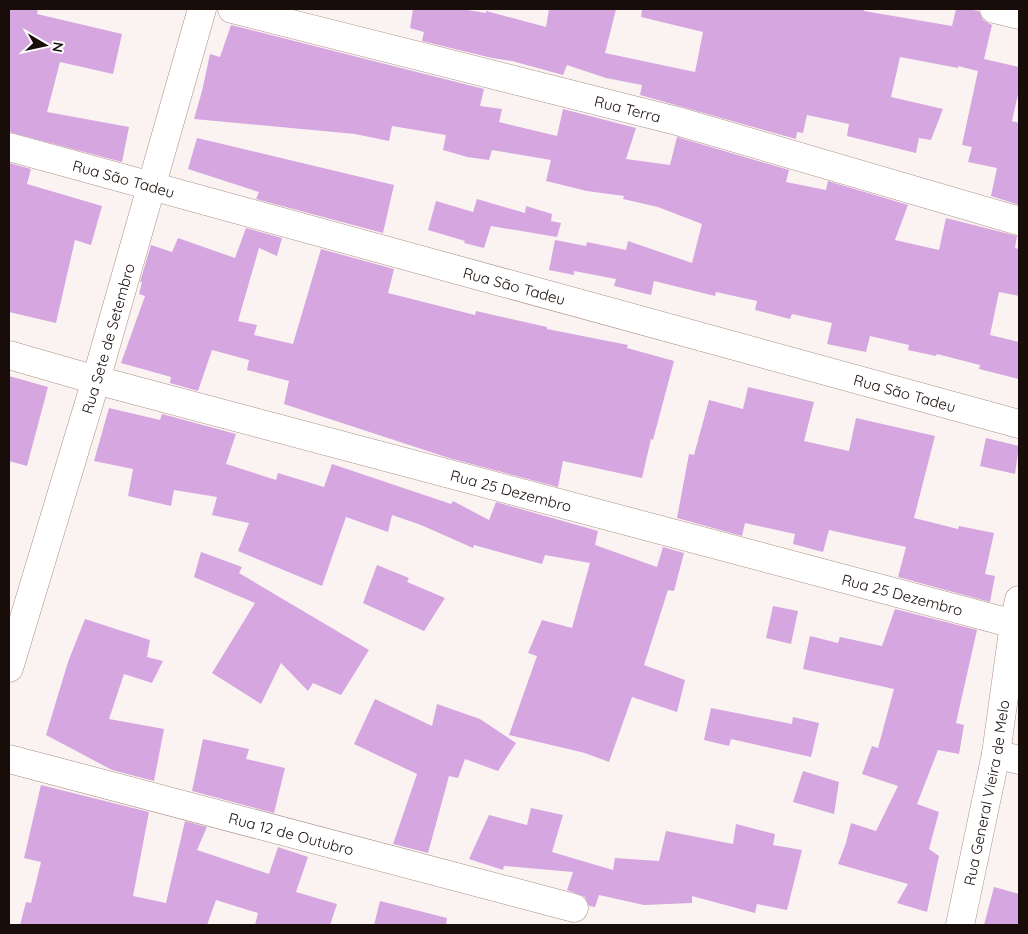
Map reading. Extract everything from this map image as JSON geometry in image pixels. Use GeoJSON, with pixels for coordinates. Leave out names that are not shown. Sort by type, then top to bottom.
{"type":"FeatureCollection","features":[{"type":"Feature","properties":{"kind":"street","name":"Rua Sete de Setembro"},"geometry":{"type":"LineString","coordinates":[[9,668],[96,380],[202,9]]}},
{"type":"Feature","properties":{"kind":"street","name":"Rua Terra"},"geometry":{"type":"LineString","coordinates":[[232,9],[677,121],[1019,221]]}},
{"type":"Feature","properties":{"kind":"street"},"geometry":{"type":"LineString","coordinates":[[994,9],[1019,15]]}},
{"type":"Feature","properties":{"kind":"street","name":"Rua São Tadeu"},"geometry":{"type":"LineString","coordinates":[[9,147],[1019,424]]}},
{"type":"Feature","properties":{"kind":"street","name":"Rua 25 Dezembro"},"geometry":{"type":"LineString","coordinates":[[9,355],[96,380],[1017,612]]}},
{"type":"Feature","properties":{"kind":"street","name":"Rua General Vieira de Melo"},"geometry":{"type":"LineString","coordinates":[[960,925],[1008,757],[1017,612]]}},
{"type":"Feature","properties":{"kind":"street","name":"Rua 12 de Outubro"},"geometry":{"type":"LineString","coordinates":[[9,759],[574,908]]}},
{"type":"Feature","properties":{"kind":"building"},"geometry":{"type":"Polygon","coordinates":[[[9,9],[38,9],[37,14],[122,34],[113,74],[60,62],[47,112],[129,127],[122,162],[9,132],[9,9]]]}},
{"type":"Feature","properties":{"kind":"building"},"geometry":{"type":"Polygon","coordinates":[[[413,9],[461,9],[486,13],[486,11],[546,27],[549,9],[616,9],[605,53],[695,72],[703,32],[641,17],[642,9],[864,9],[864,11],[952,26],[956,9],[979,11],[983,20],[992,25],[984,59],[1019,67],[1019,90],[1012,121],[1019,123],[1019,205],[991,196],[997,168],[968,162],[972,147],[962,145],[978,71],[900,57],[891,97],[943,109],[931,140],[919,138],[916,153],[847,136],[849,124],[807,115],[803,133],[797,132],[796,139],[640,95],[642,85],[606,78],[567,65],[563,75],[512,61],[422,41],[424,32],[410,28],[413,9]]]}},
{"type":"Feature","properties":{"kind":"building"},"geometry":{"type":"Polygon","coordinates":[[[231,25],[484,89],[480,106],[502,109],[499,122],[557,136],[563,109],[636,128],[626,159],[670,165],[677,137],[789,170],[786,182],[826,190],[828,181],[908,205],[895,240],[939,250],[946,218],[1017,236],[1015,248],[1019,249],[1019,296],[999,292],[990,335],[1019,342],[1019,379],[979,369],[980,365],[937,354],[936,356],[908,350],[909,345],[870,336],[866,352],[827,344],[832,323],[792,314],[790,319],[755,310],[757,301],[716,292],[715,296],[654,281],[651,295],[614,286],[616,279],[574,271],[574,275],[549,270],[555,240],[586,246],[587,242],[626,250],[628,241],[692,263],[702,224],[658,207],[623,199],[624,196],[587,191],[546,181],[551,160],[492,150],[489,160],[467,157],[443,150],[446,135],[392,126],[389,141],[355,134],[194,119],[210,54],[220,57],[231,25]]]}},
{"type":"Feature","properties":{"kind":"building"},"geometry":{"type":"Polygon","coordinates":[[[197,138],[394,185],[383,233],[256,199],[259,192],[188,169],[197,138]]]}},
{"type":"Feature","properties":{"kind":"building"},"geometry":{"type":"Polygon","coordinates":[[[9,163],[31,169],[27,184],[102,206],[91,245],[75,240],[56,323],[9,312],[9,163]]]}},
{"type":"Feature","properties":{"kind":"building"},"geometry":{"type":"Polygon","coordinates":[[[477,199],[525,213],[526,206],[552,214],[551,221],[561,223],[557,237],[491,226],[484,248],[428,230],[436,201],[473,212],[477,199]]]}},
{"type":"Feature","properties":{"kind":"building"},"geometry":{"type":"Polygon","coordinates":[[[246,228],[282,238],[277,256],[259,248],[238,321],[257,325],[254,335],[293,344],[321,249],[394,269],[388,293],[475,315],[476,311],[547,327],[547,329],[628,345],[627,348],[674,361],[653,440],[651,439],[642,478],[563,461],[558,487],[449,458],[284,404],[289,381],[247,370],[249,360],[212,350],[198,391],[170,383],[171,377],[121,363],[145,296],[139,294],[142,282],[140,282],[151,245],[172,252],[178,238],[235,258],[246,228]]]}},
{"type":"Feature","properties":{"kind":"building"},"geometry":{"type":"Polygon","coordinates":[[[9,376],[48,387],[27,466],[9,461],[9,376]]]}},
{"type":"Feature","properties":{"kind":"building"},"geometry":{"type":"Polygon","coordinates":[[[748,387],[814,402],[804,441],[849,451],[856,418],[935,436],[914,518],[958,529],[959,526],[994,533],[985,574],[995,576],[990,602],[898,577],[906,547],[829,530],[823,552],[793,544],[795,534],[745,523],[742,536],[677,518],[689,454],[694,455],[709,400],[743,409],[748,387]]]}},
{"type":"Feature","properties":{"kind":"building"},"geometry":{"type":"Polygon","coordinates":[[[109,408],[160,420],[162,414],[236,434],[226,464],[276,480],[278,473],[324,487],[332,464],[451,504],[453,501],[489,520],[496,502],[598,531],[595,545],[657,567],[663,547],[684,553],[674,591],[668,590],[644,665],[685,680],[677,712],[632,697],[609,762],[585,753],[509,735],[537,656],[528,653],[542,620],[572,628],[590,563],[545,555],[542,564],[474,545],[473,548],[421,525],[392,515],[388,532],[346,517],[322,586],[238,551],[249,523],[212,515],[217,497],[174,490],[171,506],[128,496],[133,469],[94,461],[109,408]]]}},
{"type":"Feature","properties":{"kind":"building"},"geometry":{"type":"Polygon","coordinates":[[[986,438],[1019,446],[1015,474],[980,466],[986,438]]]}},
{"type":"Feature","properties":{"kind":"building"},"geometry":{"type":"Polygon","coordinates":[[[201,552],[242,567],[239,573],[369,650],[341,695],[313,683],[308,691],[281,663],[261,704],[212,673],[255,603],[194,577],[201,552]]]}},
{"type":"Feature","properties":{"kind":"building"},"geometry":{"type":"Polygon","coordinates":[[[377,565],[409,578],[407,582],[445,598],[424,631],[363,603],[377,565]]]}},
{"type":"Feature","properties":{"kind":"building"},"geometry":{"type":"Polygon","coordinates":[[[773,606],[798,611],[791,644],[766,638],[773,606]]]}},
{"type":"Feature","properties":{"kind":"building"},"geometry":{"type":"Polygon","coordinates":[[[895,609],[977,630],[956,723],[964,725],[959,754],[938,750],[917,804],[939,812],[929,849],[939,856],[927,912],[897,903],[908,884],[838,864],[851,823],[876,831],[898,786],[862,774],[872,746],[878,748],[894,689],[803,669],[810,636],[838,643],[840,637],[882,646],[895,609]]]}},
{"type":"Feature","properties":{"kind":"building"},"geometry":{"type":"Polygon","coordinates":[[[85,619],[150,640],[147,657],[163,661],[152,683],[124,674],[109,719],[164,729],[154,781],[112,770],[46,735],[68,662],[85,619]]]}},
{"type":"Feature","properties":{"kind":"building"},"geometry":{"type":"Polygon","coordinates":[[[375,699],[432,726],[437,704],[480,719],[516,743],[498,771],[465,759],[458,778],[449,776],[428,853],[393,844],[417,774],[354,744],[375,699]]]}},
{"type":"Feature","properties":{"kind":"building"},"geometry":{"type":"Polygon","coordinates":[[[711,708],[792,724],[793,717],[819,723],[811,757],[731,739],[729,746],[704,740],[711,708]]]}},
{"type":"Feature","properties":{"kind":"building"},"geometry":{"type":"Polygon","coordinates":[[[203,739],[249,749],[246,759],[285,768],[274,813],[192,791],[203,739]]]}},
{"type":"Feature","properties":{"kind":"building"},"geometry":{"type":"Polygon","coordinates":[[[803,771],[839,782],[834,814],[793,802],[803,771]]]}},
{"type":"Feature","properties":{"kind":"building"},"geometry":{"type":"Polygon","coordinates":[[[41,785],[149,812],[133,896],[166,903],[185,821],[207,827],[197,850],[269,874],[278,847],[308,857],[296,892],[337,904],[330,925],[255,925],[258,913],[216,900],[207,925],[20,925],[26,902],[31,903],[41,862],[24,858],[41,785]]]}},
{"type":"Feature","properties":{"kind":"building"},"geometry":{"type":"Polygon","coordinates":[[[531,808],[563,815],[552,852],[613,870],[615,858],[659,861],[666,831],[733,844],[736,824],[775,834],[773,845],[802,850],[787,910],[757,904],[755,913],[692,896],[692,903],[644,905],[599,895],[595,907],[589,906],[585,897],[567,890],[573,872],[504,866],[503,870],[469,859],[489,815],[527,825],[531,808]]]}},
{"type":"Feature","properties":{"kind":"building"},"geometry":{"type":"Polygon","coordinates":[[[994,887],[1019,894],[1019,925],[984,925],[994,887]]]}},
{"type":"Feature","properties":{"kind":"building"},"geometry":{"type":"Polygon","coordinates":[[[380,901],[447,918],[446,925],[374,925],[380,901]]]}}]}
